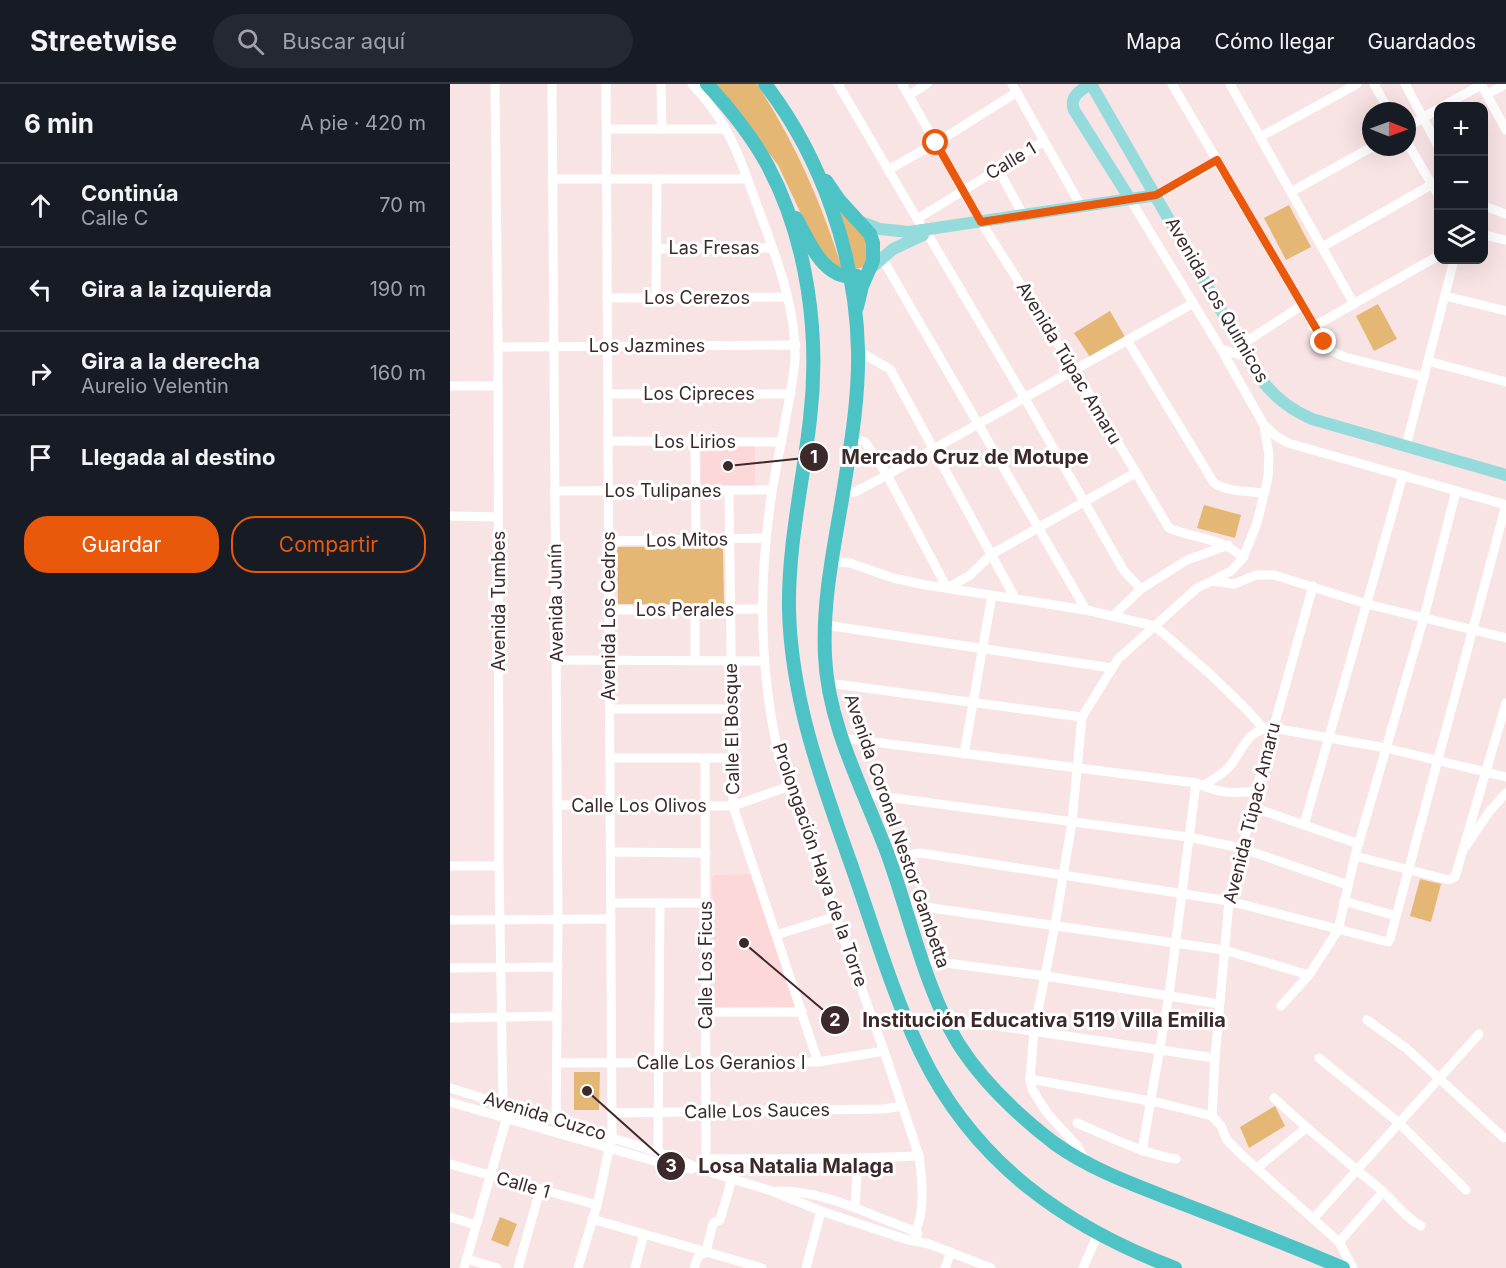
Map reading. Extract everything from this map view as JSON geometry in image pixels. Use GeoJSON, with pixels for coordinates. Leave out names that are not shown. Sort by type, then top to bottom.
{"type":"FeatureCollection","features":[{"type":"Feature","properties":{"kind":"highway"},"geometry":{"type":"LineString","coordinates":[[707,84],[740,122],[828,269],[849,277],[869,270]]}},
{"type":"Feature","properties":{"kind":"highway","name":"Avenida Coronel Nestor Gambetta"},"geometry":{"type":"LineString","coordinates":[[765,84],[811,158],[833,215],[849,277],[856,321],[858,351],[852,438],[831,561],[825,625],[828,683],[842,738],[889,858],[945,1019],[975,1066],[1009,1103],[1056,1144],[1087,1163],[1132,1184],[1343,1268]]}},
{"type":"Feature","properties":{"kind":"highway"},"geometry":{"type":"LineString","coordinates":[[811,158],[839,200],[870,234],[873,243],[873,261],[860,295],[856,321]]}},
{"type":"Feature","properties":{"kind":"highway"},"geometry":{"type":"LineString","coordinates":[[778,187],[796,238],[807,282],[813,336],[814,373],[811,415],[790,569],[789,603],[794,673],[811,747],[895,992],[929,1070],[966,1124],[998,1160],[1048,1203],[1098,1234],[1175,1268]]}},
{"type":"Feature","properties":{"kind":"main road","name":"Avenida Los Químicos"},"geometry":{"type":"LineString","coordinates":[[1091,84],[1260,378],[1271,392],[1291,408],[1312,419],[1506,475]]}},
{"type":"Feature","properties":{"kind":"main road"},"geometry":{"type":"LineString","coordinates":[[1091,84],[1080,90],[1073,98],[1074,110],[1130,199]]}},
{"type":"Feature","properties":{"kind":"main road"},"geometry":{"type":"LineString","coordinates":[[857,220],[880,229],[894,231],[922,227],[939,228],[1156,195]]}},
{"type":"Feature","properties":{"kind":"main road"},"geometry":{"type":"LineString","coordinates":[[869,270],[922,227]]}},
{"type":"Feature","properties":{"kind":"street","name":"Avenida Tumbes"},"geometry":{"type":"LineString","coordinates":[[495,84],[499,866],[503,1104],[507,1117]]}},
{"type":"Feature","properties":{"kind":"street","name":"Avenida Junín"},"geometry":{"type":"LineString","coordinates":[[552,84],[552,347],[558,920],[556,1121]]}},
{"type":"Feature","properties":{"kind":"street","name":"Avenida Los Cedros"},"geometry":{"type":"LineString","coordinates":[[578,1268],[597,1205],[612,1136],[606,84]]}},
{"type":"Feature","properties":{"kind":"street"},"geometry":{"type":"LineString","coordinates":[[661,84],[662,129]]}},
{"type":"Feature","properties":{"kind":"street","name":"Prolongación Haya de la Torre"},"geometry":{"type":"LineString","coordinates":[[692,84],[726,129],[747,178],[792,312],[796,345],[791,394],[772,490],[766,538],[762,609],[763,660],[774,733],[789,786],[837,916],[919,1156],[920,1221],[915,1232]]}},
{"type":"Feature","properties":{"kind":"street"},"geometry":{"type":"LineString","coordinates":[[838,84],[1024,397],[1124,571],[1141,589]]}},
{"type":"Feature","properties":{"kind":"street","name":"Avenida Túpac Amaru"},"geometry":{"type":"LineString","coordinates":[[902,84],[981,222],[1074,369],[1170,528],[1228,546],[1244,558]]}},
{"type":"Feature","properties":{"kind":"street"},"geometry":{"type":"LineString","coordinates":[[909,95],[927,84]]}},
{"type":"Feature","properties":{"kind":"street"},"geometry":{"type":"LineString","coordinates":[[1172,84],[1313,327],[1332,351],[1424,377]]}},
{"type":"Feature","properties":{"kind":"street"},"geometry":{"type":"LineString","coordinates":[[1230,84],[1354,304]]}},
{"type":"Feature","properties":{"kind":"street"},"geometry":{"type":"LineString","coordinates":[[1260,137],[1357,84]]}},
{"type":"Feature","properties":{"kind":"street"},"geometry":{"type":"LineString","coordinates":[[1374,84],[1384,102]]}},
{"type":"Feature","properties":{"kind":"street"},"geometry":{"type":"LineString","coordinates":[[1405,84],[1434,138]]}},
{"type":"Feature","properties":{"kind":"street"},"geometry":{"type":"LineString","coordinates":[[1450,102],[1481,84],[1506,130]]}},
{"type":"Feature","properties":{"kind":"street"},"geometry":{"type":"LineString","coordinates":[[1487,94],[1506,84]]}},
{"type":"Feature","properties":{"kind":"street"},"geometry":{"type":"LineString","coordinates":[[888,170],[936,143],[1014,88],[1081,206]]}},
{"type":"Feature","properties":{"kind":"street"},"geometry":{"type":"LineString","coordinates":[[1416,122],[1434,112]]}},
{"type":"Feature","properties":{"kind":"street"},"geometry":{"type":"LineString","coordinates":[[607,129],[726,129]]}},
{"type":"Feature","properties":{"kind":"street","name":"Calle 1"},"geometry":{"type":"LineString","coordinates":[[922,227],[963,190],[1044,141]]}},
{"type":"Feature","properties":{"kind":"street"},"geometry":{"type":"LineString","coordinates":[[1291,192],[1362,152]]}},
{"type":"Feature","properties":{"kind":"street"},"geometry":{"type":"LineString","coordinates":[[1415,156],[1434,189]]}},
{"type":"Feature","properties":{"kind":"street"},"geometry":{"type":"LineString","coordinates":[[1156,195],[1217,160]]}},
{"type":"Feature","properties":{"kind":"street"},"geometry":{"type":"LineString","coordinates":[[998,169],[1023,215]]}},
{"type":"Feature","properties":{"kind":"street"},"geometry":{"type":"LineString","coordinates":[[552,179],[747,178]]}},
{"type":"Feature","properties":{"kind":"street"},"geometry":{"type":"LineString","coordinates":[[656,298],[657,179]]}},
{"type":"Feature","properties":{"kind":"street"},"geometry":{"type":"LineString","coordinates":[[1322,247],[1431,185]]}},
{"type":"Feature","properties":{"kind":"street"},"geometry":{"type":"LineString","coordinates":[[889,858],[921,853],[1182,893],[1229,902],[1388,942],[1390,939],[1506,505],[1288,443],[1276,436],[1264,424],[1130,199]]}},
{"type":"Feature","properties":{"kind":"street"},"geometry":{"type":"LineString","coordinates":[[1488,207],[1506,214]]}},
{"type":"Feature","properties":{"kind":"street"},"geometry":{"type":"LineString","coordinates":[[1488,236],[1506,240]]}},
{"type":"Feature","properties":{"kind":"street","name":"Las Fresas"},"geometry":{"type":"LineString","coordinates":[[657,249],[772,248]]}},
{"type":"Feature","properties":{"kind":"street"},"geometry":{"type":"LineString","coordinates":[[882,258],[1086,610]]}},
{"type":"Feature","properties":{"kind":"street"},"geometry":{"type":"LineString","coordinates":[[1313,327],[1434,258]]}},
{"type":"Feature","properties":{"kind":"street"},"geometry":{"type":"LineString","coordinates":[[1406,446],[1453,264]]}},
{"type":"Feature","properties":{"kind":"street"},"geometry":{"type":"LineString","coordinates":[[1445,296],[1506,311]]}},
{"type":"Feature","properties":{"kind":"street","name":"Los Cerezos"},"geometry":{"type":"LineString","coordinates":[[607,298],[788,297]]}},
{"type":"Feature","properties":{"kind":"street"},"geometry":{"type":"LineString","coordinates":[[844,492],[855,492],[887,475],[1192,304]]}},
{"type":"Feature","properties":{"kind":"street"},"geometry":{"type":"LineString","coordinates":[[1241,345],[1301,306]]}},
{"type":"Feature","properties":{"kind":"street"},"geometry":{"type":"LineString","coordinates":[[1127,340],[1214,483],[1230,490],[1264,493]]}},
{"type":"Feature","properties":{"kind":"street","name":"Los Jazmines"},"geometry":{"type":"LineString","coordinates":[[498,347],[796,345]]}},
{"type":"Feature","properties":{"kind":"street"},"geometry":{"type":"LineString","coordinates":[[1221,349],[1250,358]]}},
{"type":"Feature","properties":{"kind":"street"},"geometry":{"type":"LineString","coordinates":[[858,351],[890,369],[1015,598]]}},
{"type":"Feature","properties":{"kind":"street"},"geometry":{"type":"LineString","coordinates":[[1428,361],[1506,382]]}},
{"type":"Feature","properties":{"kind":"street"},"geometry":{"type":"LineString","coordinates":[[450,386],[498,386]]}},
{"type":"Feature","properties":{"kind":"street","name":"Los Cipreces"},"geometry":{"type":"LineString","coordinates":[[608,394],[791,394]]}},
{"type":"Feature","properties":{"kind":"street"},"geometry":{"type":"LineString","coordinates":[[1087,1163],[1077,1146],[1059,1128],[1042,1105],[1032,1089],[1030,1079],[1034,1031],[1046,976],[1072,822],[1082,717],[1118,659],[1197,588],[1232,571],[1244,558],[1257,523],[1264,493],[1269,455],[1264,424]]}},
{"type":"Feature","properties":{"kind":"street"},"geometry":{"type":"LineString","coordinates":[[852,438],[866,442],[887,475],[947,588]]}},
{"type":"Feature","properties":{"kind":"street","name":"Los Lirios"},"geometry":{"type":"LineString","coordinates":[[608,441],[782,442]]}},
{"type":"Feature","properties":{"kind":"street"},"geometry":{"type":"LineString","coordinates":[[695,442],[696,539]]}},
{"type":"Feature","properties":{"kind":"street"},"geometry":{"type":"LineString","coordinates":[[947,588],[969,576],[992,554],[1135,472]]}},
{"type":"Feature","properties":{"kind":"street"},"geometry":{"type":"LineString","coordinates":[[1304,825],[1403,475]]}},
{"type":"Feature","properties":{"kind":"street","name":"Calle El Bosque"},"geometry":{"type":"LineString","coordinates":[[729,490],[733,806],[818,1062]]}},
{"type":"Feature","properties":{"kind":"street","name":"Los Tulipanes"},"geometry":{"type":"LineString","coordinates":[[554,491],[772,490]]}},
{"type":"Feature","properties":{"kind":"street"},"geometry":{"type":"LineString","coordinates":[[1281,1006],[1309,975],[1338,930],[1355,856],[1424,617],[1456,490]]}},
{"type":"Feature","properties":{"kind":"street"},"geometry":{"type":"LineString","coordinates":[[450,516],[498,517]]}},
{"type":"Feature","properties":{"kind":"street","name":"Los Mitos"},"geometry":{"type":"LineString","coordinates":[[609,542],[766,538]]}},
{"type":"Feature","properties":{"kind":"street"},"geometry":{"type":"LineString","coordinates":[[1113,616],[1141,589],[1187,560],[1228,546]]}},
{"type":"Feature","properties":{"kind":"street"},"geometry":{"type":"LineString","coordinates":[[831,561],[850,563],[893,578],[1086,610],[1155,626],[1268,728],[1386,748],[1506,777]]}},
{"type":"Feature","properties":{"kind":"street"},"geometry":{"type":"LineString","coordinates":[[1212,581],[1234,584],[1256,575],[1274,575],[1367,604],[1506,638]]}},
{"type":"Feature","properties":{"kind":"street","name":"Avenida Túpac Amaru"},"geometry":{"type":"LineString","coordinates":[[1212,1116],[1219,1004],[1229,902],[1256,790],[1268,728],[1313,586]]}},
{"type":"Feature","properties":{"kind":"street"},"geometry":{"type":"LineString","coordinates":[[964,754],[992,595]]}},
{"type":"Feature","properties":{"kind":"street","name":"Los Perales"},"geometry":{"type":"LineString","coordinates":[[609,610],[762,609]]}},
{"type":"Feature","properties":{"kind":"street"},"geometry":{"type":"LineString","coordinates":[[695,610],[695,661]]}},
{"type":"Feature","properties":{"kind":"street"},"geometry":{"type":"LineString","coordinates":[[825,625],[1112,668]]}},
{"type":"Feature","properties":{"kind":"street"},"geometry":{"type":"LineString","coordinates":[[556,660],[763,660]]}},
{"type":"Feature","properties":{"kind":"street"},"geometry":{"type":"LineString","coordinates":[[828,683],[1082,717]]}},
{"type":"Feature","properties":{"kind":"street"},"geometry":{"type":"LineString","coordinates":[[1355,856],[1452,880],[1455,877],[1506,703]]}},
{"type":"Feature","properties":{"kind":"street"},"geometry":{"type":"LineString","coordinates":[[610,710],[732,709]]}},
{"type":"Feature","properties":{"kind":"street"},"geometry":{"type":"LineString","coordinates":[[1142,1151],[1177,943],[1188,837],[1200,785],[1229,768],[1246,740],[1268,728]]}},
{"type":"Feature","properties":{"kind":"street"},"geometry":{"type":"LineString","coordinates":[[842,738],[1200,785],[1214,791],[1232,794],[1256,790]]}},
{"type":"Feature","properties":{"kind":"street"},"geometry":{"type":"LineString","coordinates":[[610,758],[732,758]]}},
{"type":"Feature","properties":{"kind":"street","name":"Calle Los Ficus"},"geometry":{"type":"LineString","coordinates":[[705,758],[706,1171]]}},
{"type":"Feature","properties":{"kind":"street","name":"Calle Los Olivos"},"geometry":{"type":"LineString","coordinates":[[557,805],[733,806],[789,786]]}},
{"type":"Feature","properties":{"kind":"street"},"geometry":{"type":"LineString","coordinates":[[1461,854],[1489,812],[1506,793]]}},
{"type":"Feature","properties":{"kind":"street"},"geometry":{"type":"LineString","coordinates":[[864,794],[1188,837],[1241,848],[1348,885]]}},
{"type":"Feature","properties":{"kind":"street"},"geometry":{"type":"LineString","coordinates":[[1252,807],[1359,844]]}},
{"type":"Feature","properties":{"kind":"street"},"geometry":{"type":"LineString","coordinates":[[610,852],[706,853]]}},
{"type":"Feature","properties":{"kind":"street"},"geometry":{"type":"LineString","coordinates":[[450,866],[499,866]]}},
{"type":"Feature","properties":{"kind":"street"},"geometry":{"type":"LineString","coordinates":[[1344,901],[1396,915]]}},
{"type":"Feature","properties":{"kind":"street"},"geometry":{"type":"LineString","coordinates":[[611,903],[706,903]]}},
{"type":"Feature","properties":{"kind":"street"},"geometry":{"type":"LineString","coordinates":[[658,1152],[660,903]]}},
{"type":"Feature","properties":{"kind":"street"},"geometry":{"type":"LineString","coordinates":[[904,904],[1224,950],[1309,975]]}},
{"type":"Feature","properties":{"kind":"street"},"geometry":{"type":"LineString","coordinates":[[776,935],[837,916]]}},
{"type":"Feature","properties":{"kind":"street"},"geometry":{"type":"LineString","coordinates":[[450,920],[611,919]]}},
{"type":"Feature","properties":{"kind":"street"},"geometry":{"type":"LineString","coordinates":[[923,960],[1046,976],[1219,1004]]}},
{"type":"Feature","properties":{"kind":"street"},"geometry":{"type":"LineString","coordinates":[[450,968],[558,968]]}},
{"type":"Feature","properties":{"kind":"street"},"geometry":{"type":"LineString","coordinates":[[706,1012],[802,1012]]}},
{"type":"Feature","properties":{"kind":"street"},"geometry":{"type":"LineString","coordinates":[[450,1018],[557,1016]]}},
{"type":"Feature","properties":{"kind":"street"},"geometry":{"type":"LineString","coordinates":[[1366,1020],[1406,1048],[1504,1138]]}},
{"type":"Feature","properties":{"kind":"street"},"geometry":{"type":"LineString","coordinates":[[971,1022],[1215,1058]]}},
{"type":"Feature","properties":{"kind":"street"},"geometry":{"type":"LineString","coordinates":[[1313,1219],[1479,1034]]}},
{"type":"Feature","properties":{"kind":"street","name":"Calle Los Geranios I"},"geometry":{"type":"LineString","coordinates":[[557,1063],[818,1062],[884,1051]]}},
{"type":"Feature","properties":{"kind":"street"},"geometry":{"type":"LineString","coordinates":[[1319,1058],[1398,1122],[1466,1190]]}},
{"type":"Feature","properties":{"kind":"street"},"geometry":{"type":"LineString","coordinates":[[1030,1079],[1212,1116],[1221,1126],[1227,1140],[1339,1242],[1353,1268]]}},
{"type":"Feature","properties":{"kind":"street","name":"Avenida Cuzco"},"geometry":{"type":"LineString","coordinates":[[450,1088],[612,1136],[706,1171],[772,1191],[821,1211],[904,1239],[929,1244],[991,1268]]}},
{"type":"Feature","properties":{"kind":"street"},"geometry":{"type":"LineString","coordinates":[[1274,1098],[1306,1128],[1383,1192],[1411,1221],[1421,1226]]}},
{"type":"Feature","properties":{"kind":"street","name":"Avenida Cuzco"},"geometry":{"type":"LineString","coordinates":[[450,1102],[675,1167],[706,1171]]}},
{"type":"Feature","properties":{"kind":"street","name":"Calle Los Sauces"},"geometry":{"type":"LineString","coordinates":[[612,1113],[884,1109],[902,1106]]}},
{"type":"Feature","properties":{"kind":"street"},"geometry":{"type":"LineString","coordinates":[[498,1268],[466,1263],[507,1117]]}},
{"type":"Feature","properties":{"kind":"street"},"geometry":{"type":"LineString","coordinates":[[1077,1122],[1142,1151],[1176,1159]]}},
{"type":"Feature","properties":{"kind":"street"},"geometry":{"type":"LineString","coordinates":[[1257,1168],[1306,1128]]}},
{"type":"Feature","properties":{"kind":"street"},"geometry":{"type":"LineString","coordinates":[[706,1159],[919,1156]]}},
{"type":"Feature","properties":{"kind":"street"},"geometry":{"type":"LineString","coordinates":[[855,1208],[858,1158]]}},
{"type":"Feature","properties":{"kind":"street","name":"Calle 1"},"geometry":{"type":"LineString","coordinates":[[450,1164],[597,1205]]}},
{"type":"Feature","properties":{"kind":"street"},"geometry":{"type":"LineString","coordinates":[[694,1268],[698,1257],[706,1252],[713,1223],[720,1220],[732,1179]]}},
{"type":"Feature","properties":{"kind":"street"},"geometry":{"type":"LineString","coordinates":[[518,1268],[540,1190]]}},
{"type":"Feature","properties":{"kind":"street","name":"Avenida Cuzco"},"geometry":{"type":"LineString","coordinates":[[772,1191],[791,1191],[855,1208],[915,1232],[929,1244]]}},
{"type":"Feature","properties":{"kind":"street"},"geometry":{"type":"LineString","coordinates":[[1339,1242],[1383,1192]]}},
{"type":"Feature","properties":{"kind":"street"},"geometry":{"type":"LineString","coordinates":[[807,1268],[821,1211]]}},
{"type":"Feature","properties":{"kind":"street"},"geometry":{"type":"LineString","coordinates":[[450,1217],[476,1225]]}},
{"type":"Feature","properties":{"kind":"street"},"geometry":{"type":"LineString","coordinates":[[592,1219],[762,1268]]}},
{"type":"Feature","properties":{"kind":"street"},"geometry":{"type":"LineString","coordinates":[[635,1268],[645,1234]]}},
{"type":"Feature","properties":{"kind":"street"},"geometry":{"type":"LineString","coordinates":[[1083,1268],[1098,1234]]}},
{"type":"Feature","properties":{"kind":"street"},"geometry":{"type":"LineString","coordinates":[[945,1268],[951,1252]]}},
{"type":"Feature","properties":{"kind":"shaded area"},"geometry":{"type":"Polygon","coordinates":[[[715,84],[757,84],[784,129],[807,175],[843,272],[829,265],[809,231],[778,165],[715,84]]]}},
{"type":"Feature","properties":{"kind":"shaded area"},"geometry":{"type":"Polygon","coordinates":[[[831,201],[841,213],[862,229],[871,249],[864,267],[852,270],[831,201]]]}},
{"type":"Feature","properties":{"kind":"shaded area"},"geometry":{"type":"Polygon","coordinates":[[[1289,205],[1311,247],[1286,260],[1264,218],[1289,205]]]}},
{"type":"Feature","properties":{"kind":"shaded area"},"geometry":{"type":"Polygon","coordinates":[[[1378,304],[1397,339],[1374,351],[1356,316],[1378,304]]]}},
{"type":"Feature","properties":{"kind":"shaded area"},"geometry":{"type":"Polygon","coordinates":[[[1110,311],[1125,337],[1090,357],[1074,333],[1110,311]]]}},
{"type":"Feature","properties":{"kind":"shaded area"},"geometry":{"type":"Polygon","coordinates":[[[701,446],[755,446],[755,486],[701,486],[701,446]]]}},
{"type":"Feature","properties":{"kind":"shaded area"},"geometry":{"type":"Polygon","coordinates":[[[1204,505],[1241,515],[1235,538],[1197,528],[1204,505]]]}},
{"type":"Feature","properties":{"kind":"shaded area"},"geometry":{"type":"Polygon","coordinates":[[[723,546],[724,605],[618,604],[617,547],[723,546]]]}},
{"type":"Feature","properties":{"kind":"shaded area"},"geometry":{"type":"Polygon","coordinates":[[[752,874],[797,1007],[715,1008],[712,878],[714,875],[752,874]]]}},
{"type":"Feature","properties":{"kind":"shaded area"},"geometry":{"type":"Polygon","coordinates":[[[1420,879],[1441,884],[1431,922],[1410,916],[1420,879]]]}},
{"type":"Feature","properties":{"kind":"shaded area"},"geometry":{"type":"Polygon","coordinates":[[[574,1072],[600,1072],[599,1110],[574,1110],[574,1072]]]}},
{"type":"Feature","properties":{"kind":"shaded area"},"geometry":{"type":"Polygon","coordinates":[[[1275,1106],[1285,1126],[1249,1148],[1240,1127],[1275,1106]]]}},
{"type":"Feature","properties":{"kind":"shaded area"},"geometry":{"type":"Polygon","coordinates":[[[500,1217],[517,1224],[508,1247],[491,1240],[500,1217]]]}},
{"type":"Feature","properties":{"kind":"place","name":"Mercado Cruz de Motupe"},"geometry":{"type":"Point","coordinates":[728,466]}},
{"type":"Feature","properties":{"kind":"place","name":"Institución Educativa 5119 Villa Emilia"},"geometry":{"type":"Point","coordinates":[744,943]}},
{"type":"Feature","properties":{"kind":"place","name":"Losa Natalia Malaga"},"geometry":{"type":"Point","coordinates":[587,1091]}},
{"type":"Feature","properties":{"kind":"route"},"geometry":{"type":"LineString","coordinates":[[936,143],[981,222],[1156,195],[1217,160],[1313,327],[1324,342]]}}]}
